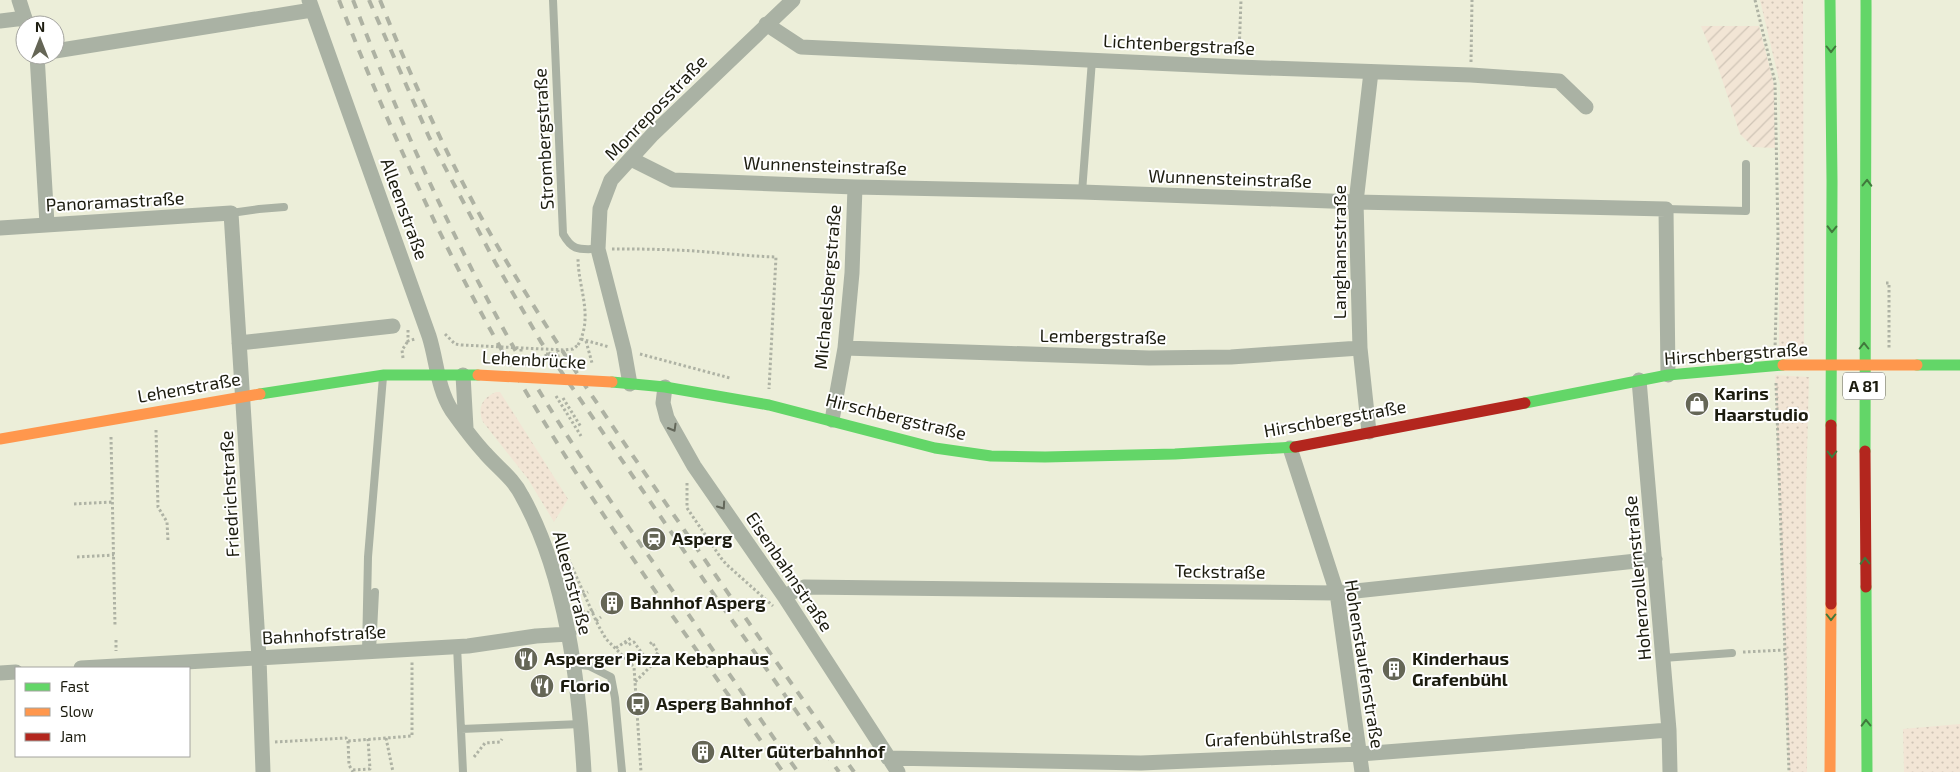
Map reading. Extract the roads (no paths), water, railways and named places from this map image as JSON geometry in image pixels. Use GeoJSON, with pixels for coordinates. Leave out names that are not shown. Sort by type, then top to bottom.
{"type":"FeatureCollection","features":[{"type":"Feature","properties":{"kind":"main road","name":"A 81"},"geometry":{"type":"LineString","coordinates":[[1830,0],[1832,181],[1830,772]]}},
{"type":"Feature","properties":{"kind":"main road","name":"A 81"},"geometry":{"type":"LineString","coordinates":[[1866,0],[1867,179],[1864,386],[1867,772]]}},
{"type":"Feature","properties":{"kind":"main road","name":"Hirschbergstraße"},"geometry":{"type":"LineString","coordinates":[[630,384],[665,387],[769,405],[936,448],[991,456],[1045,457],[1290,448],[1668,375],[1779,365],[1960,365]]}},
{"type":"Feature","properties":{"kind":"main road","name":"Lehenbrücke"},"geometry":{"type":"LineString","coordinates":[[437,375],[470,375],[630,384]]}},
{"type":"Feature","properties":{"kind":"main road","name":"Lehenstraße"},"geometry":{"type":"LineString","coordinates":[[0,439],[244,396],[384,376],[437,375]]}},
{"type":"Feature","properties":{"kind":"street"},"geometry":{"type":"LineString","coordinates":[[19,0],[24,15]]}},
{"type":"Feature","properties":{"kind":"street","name":"Monreposstraße"},"geometry":{"type":"LineString","coordinates":[[630,384],[624,350],[598,249],[600,210],[611,180],[653,134],[793,0]]}},
{"type":"Feature","properties":{"kind":"street"},"geometry":{"type":"LineString","coordinates":[[65,49],[310,5]]}},
{"type":"Feature","properties":{"kind":"street","name":"Alleenstraße"},"geometry":{"type":"LineString","coordinates":[[310,5],[427,329],[436,359],[437,375],[452,411],[485,454],[510,477],[528,506],[546,547],[569,634],[581,724],[584,772]]}},
{"type":"Feature","properties":{"kind":"street"},"geometry":{"type":"LineString","coordinates":[[0,20],[15,21]]}},
{"type":"Feature","properties":{"kind":"street","name":"Lichtenbergstraße"},"geometry":{"type":"LineString","coordinates":[[766,24],[801,47],[1239,67],[1471,75],[1559,81],[1586,107]]}},
{"type":"Feature","properties":{"kind":"street"},"geometry":{"type":"LineString","coordinates":[[38,65],[47,224]]}},
{"type":"Feature","properties":{"kind":"street","name":"Langhansstraße"},"geometry":{"type":"LineString","coordinates":[[1369,432],[1360,348],[1356,202],[1371,72]]}},
{"type":"Feature","properties":{"kind":"street","name":"Wunnensteinstraße"},"geometry":{"type":"LineString","coordinates":[[631,159],[672,180],[1666,210]]}},
{"type":"Feature","properties":{"kind":"street","name":"Michaelsbergstraße"},"geometry":{"type":"LineString","coordinates":[[832,420],[845,348],[852,273],[855,187]]}},
{"type":"Feature","properties":{"kind":"street"},"geometry":{"type":"LineString","coordinates":[[1666,210],[1668,375]]}},
{"type":"Feature","properties":{"kind":"street","name":"Panoramastraße"},"geometry":{"type":"LineString","coordinates":[[0,228],[231,214]]}},
{"type":"Feature","properties":{"kind":"street","name":"Friedrichstraße"},"geometry":{"type":"LineString","coordinates":[[231,214],[244,396],[259,658],[263,772]]}},
{"type":"Feature","properties":{"kind":"street"},"geometry":{"type":"LineString","coordinates":[[239,343],[393,326]]}},
{"type":"Feature","properties":{"kind":"street","name":"Lembergstraße"},"geometry":{"type":"LineString","coordinates":[[845,348],[1167,358],[1231,357],[1360,348]]}},
{"type":"Feature","properties":{"kind":"street"},"geometry":{"type":"LineString","coordinates":[[466,428],[470,375]]}},
{"type":"Feature","properties":{"kind":"street","name":"Hohenzollernstraße"},"geometry":{"type":"LineString","coordinates":[[1639,380],[1669,730],[1670,772]]}},
{"type":"Feature","properties":{"kind":"street","name":"Eisenbahnstraße"},"geometry":{"type":"LineString","coordinates":[[665,387],[663,403],[667,418],[694,466],[784,596],[898,772]]}},
{"type":"Feature","properties":{"kind":"street","name":"Hohenstaufenstraße"},"geometry":{"type":"LineString","coordinates":[[1290,448],[1337,592],[1362,772]]}},
{"type":"Feature","properties":{"kind":"street","name":"Teckstraße"},"geometry":{"type":"LineString","coordinates":[[784,596],[804,587],[1337,592],[1655,559]]}},
{"type":"Feature","properties":{"kind":"street","name":"Bahnhofstraße"},"geometry":{"type":"LineString","coordinates":[[99,667],[457,646],[569,634]]}},
{"type":"Feature","properties":{"kind":"street"},"geometry":{"type":"LineString","coordinates":[[0,673],[15,672]]}},
{"type":"Feature","properties":{"kind":"street","name":"Grafenbühlstraße"},"geometry":{"type":"LineString","coordinates":[[888,758],[1141,763],[1360,754],[1669,730]]}},
{"type":"Feature","properties":{"kind":"lane","name":"Strombergstraße"},"geometry":{"type":"LineString","coordinates":[[552,0],[563,234],[569,245],[579,249],[598,249]]}},
{"type":"Feature","properties":{"kind":"lane"},"geometry":{"type":"LineString","coordinates":[[1082,192],[1092,60]]}},
{"type":"Feature","properties":{"kind":"lane"},"geometry":{"type":"LineString","coordinates":[[1666,210],[1746,211],[1746,164]]}},
{"type":"Feature","properties":{"kind":"lane"},"geometry":{"type":"LineString","coordinates":[[231,214],[284,207]]}},
{"type":"Feature","properties":{"kind":"lane"},"geometry":{"type":"LineString","coordinates":[[369,652],[368,557],[384,376]]}},
{"type":"Feature","properties":{"kind":"lane"},"geometry":{"type":"LineString","coordinates":[[369,652],[375,592]]}},
{"type":"Feature","properties":{"kind":"lane"},"geometry":{"type":"LineString","coordinates":[[457,646],[464,772]]}},
{"type":"Feature","properties":{"kind":"lane"},"geometry":{"type":"LineString","coordinates":[[1663,658],[1732,653]]}},
{"type":"Feature","properties":{"kind":"lane"},"geometry":{"type":"LineString","coordinates":[[573,664],[589,666],[611,677],[615,698],[622,772]]}},
{"type":"Feature","properties":{"kind":"lane"},"geometry":{"type":"LineString","coordinates":[[461,729],[581,724]]}},
{"type":"Feature","properties":{"kind":"railway"},"geometry":{"type":"LineString","coordinates":[[339,0],[380,102],[425,202],[449,252],[501,349],[558,445],[620,540],[783,772]]}},
{"type":"Feature","properties":{"kind":"railway"},"geometry":{"type":"LineString","coordinates":[[353,0],[403,122],[439,202],[477,280],[516,351],[553,414],[593,475],[798,772]]}},
{"type":"Feature","properties":{"kind":"railway"},"geometry":{"type":"LineString","coordinates":[[369,0],[429,137],[495,262],[541,342],[708,586],[839,772]]}},
{"type":"Feature","properties":{"kind":"railway"},"geometry":{"type":"LineString","coordinates":[[380,0],[445,148],[491,235],[531,302],[638,463],[854,772]]}},
{"type":"Feature","properties":{"kind":"place","name":"Karins Haarstudio"},"geometry":{"type":"Point","coordinates":[1697,404]}},
{"type":"Feature","properties":{"kind":"place","name":"Asperg"},"geometry":{"type":"Point","coordinates":[654,539]}},
{"type":"Feature","properties":{"kind":"place","name":"Bahnhof Asperg"},"geometry":{"type":"Point","coordinates":[612,603]}},
{"type":"Feature","properties":{"kind":"place","name":"Asperger Pizza Kebaphaus"},"geometry":{"type":"Point","coordinates":[526,659]}},
{"type":"Feature","properties":{"kind":"place","name":"Kinderhaus Grafenbühl"},"geometry":{"type":"Point","coordinates":[1394,669]}},
{"type":"Feature","properties":{"kind":"place","name":"Florio"},"geometry":{"type":"Point","coordinates":[542,686]}},
{"type":"Feature","properties":{"kind":"place","name":"Asperg Bahnhof"},"geometry":{"type":"Point","coordinates":[638,704]}},
{"type":"Feature","properties":{"kind":"place","name":"Alter Güterbahnhof"},"geometry":{"type":"Point","coordinates":[703,752]}}]}
